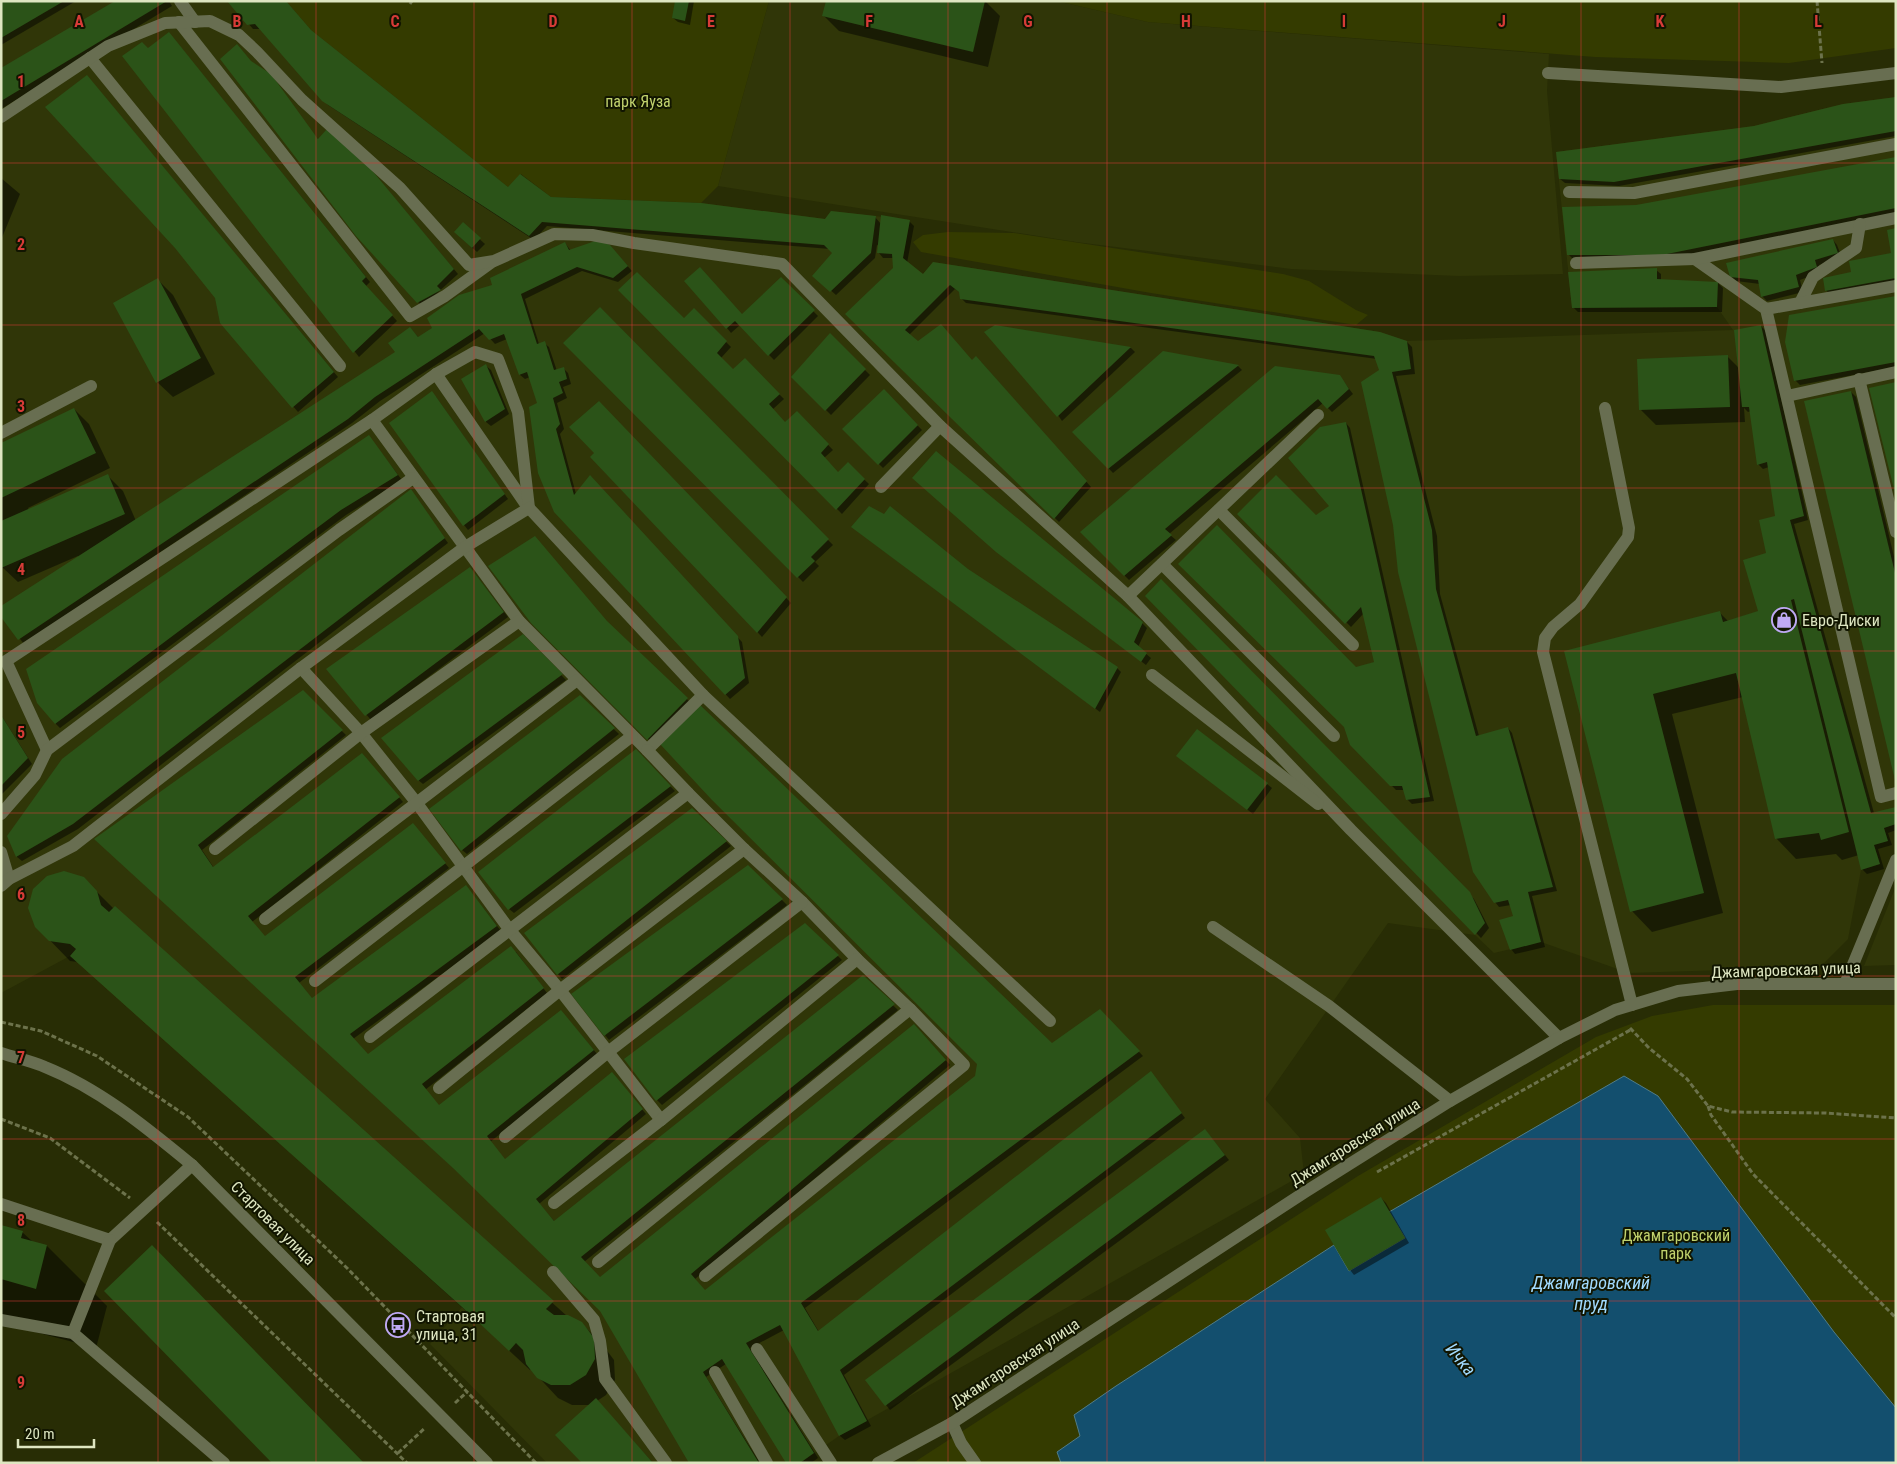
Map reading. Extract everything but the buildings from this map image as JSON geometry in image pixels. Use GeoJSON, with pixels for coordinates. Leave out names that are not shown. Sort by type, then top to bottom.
{"type":"FeatureCollection","features":[{"type":"Feature","properties":{"kind":"street"},"geometry":{"type":"LineString","coordinates":[[180,1],[195,22]]}},
{"type":"Feature","properties":{"kind":"street"},"geometry":{"type":"LineString","coordinates":[[1,118],[108,46],[165,23],[210,21],[239,35],[302,100],[400,188],[469,265],[494,261]]}},
{"type":"Feature","properties":{"kind":"street"},"geometry":{"type":"LineString","coordinates":[[179,22],[410,316],[445,296],[494,261],[554,234],[592,235],[634,243],[782,264],[940,426],[1128,596],[1351,830],[1559,1038]]}},
{"type":"Feature","properties":{"kind":"street"},"geometry":{"type":"LineString","coordinates":[[90,58],[340,366]]}},
{"type":"Feature","properties":{"kind":"street"},"geometry":{"type":"LineString","coordinates":[[1548,73],[1781,87],[1896,73]]}},
{"type":"Feature","properties":{"kind":"street"},"geometry":{"type":"LineString","coordinates":[[1569,192],[1634,193],[1896,144]]}},
{"type":"Feature","properties":{"kind":"street"},"geometry":{"type":"LineString","coordinates":[[1576,263],[1696,260],[1860,224],[1896,218]]}},
{"type":"Feature","properties":{"kind":"street"},"geometry":{"type":"LineString","coordinates":[[1800,303],[1812,277],[1856,248],[1860,224]]}},
{"type":"Feature","properties":{"kind":"street"},"geometry":{"type":"LineString","coordinates":[[1696,260],[1766,309],[1881,797],[1896,793]]}},
{"type":"Feature","properties":{"kind":"street"},"geometry":{"type":"LineString","coordinates":[[1766,309],[1896,286]]}},
{"type":"Feature","properties":{"kind":"street"},"geometry":{"type":"LineString","coordinates":[[47,750],[6,661],[372,420],[436,374],[475,352],[498,359],[518,412],[529,508]]}},
{"type":"Feature","properties":{"kind":"street"},"geometry":{"type":"LineString","coordinates":[[1787,396],[1896,372]]}},
{"type":"Feature","properties":{"kind":"street"},"geometry":{"type":"LineString","coordinates":[[436,374],[529,508],[703,695],[1050,1021]]}},
{"type":"Feature","properties":{"kind":"street"},"geometry":{"type":"LineString","coordinates":[[1859,379],[1896,532]]}},
{"type":"Feature","properties":{"kind":"street"},"geometry":{"type":"LineString","coordinates":[[1,433],[91,386]]}},
{"type":"Feature","properties":{"kind":"street"},"geometry":{"type":"LineString","coordinates":[[1605,408],[1629,528],[1628,537],[1580,604],[1553,627],[1545,638],[1543,652],[1632,1005]]}},
{"type":"Feature","properties":{"kind":"street"},"geometry":{"type":"LineString","coordinates":[[1128,596],[1318,415]]}},
{"type":"Feature","properties":{"kind":"street"},"geometry":{"type":"LineString","coordinates":[[372,420],[519,621],[744,849],[802,902],[964,1064],[705,1276]]}},
{"type":"Feature","properties":{"kind":"street"},"geometry":{"type":"LineString","coordinates":[[881,487],[940,426]]}},
{"type":"Feature","properties":{"kind":"street"},"geometry":{"type":"LineString","coordinates":[[1,814],[35,775],[47,750],[339,530],[413,478]]}},
{"type":"Feature","properties":{"kind":"street"},"geometry":{"type":"LineString","coordinates":[[1,852],[5,882],[74,846],[301,668],[465,547],[529,508]]}},
{"type":"Feature","properties":{"kind":"street"},"geometry":{"type":"LineString","coordinates":[[1219,510],[1353,645]]}},
{"type":"Feature","properties":{"kind":"street"},"geometry":{"type":"LineString","coordinates":[[1162,564],[1334,736]]}},
{"type":"Feature","properties":{"kind":"street"},"geometry":{"type":"LineString","coordinates":[[215,849],[361,733],[519,621]]}},
{"type":"Feature","properties":{"kind":"street"},"geometry":{"type":"LineString","coordinates":[[301,668],[361,733],[416,802],[509,929],[560,990],[660,1120]]}},
{"type":"Feature","properties":{"kind":"street"},"geometry":{"type":"LineString","coordinates":[[1152,675],[1351,830]]}},
{"type":"Feature","properties":{"kind":"street"},"geometry":{"type":"LineString","coordinates":[[265,919],[577,680]]}},
{"type":"Feature","properties":{"kind":"street"},"geometry":{"type":"LineString","coordinates":[[647,750],[703,695]]}},
{"type":"Feature","properties":{"kind":"street"},"geometry":{"type":"LineString","coordinates":[[315,981],[632,736]]}},
{"type":"Feature","properties":{"kind":"street"},"geometry":{"type":"LineString","coordinates":[[370,1037],[688,793]]}},
{"type":"Feature","properties":{"kind":"street"},"geometry":{"type":"LineString","coordinates":[[439,1088],[560,990],[744,849]]}},
{"type":"Feature","properties":{"kind":"street"},"geometry":{"type":"LineString","coordinates":[[1845,984],[1896,860]]}},
{"type":"Feature","properties":{"kind":"street"},"geometry":{"type":"LineString","coordinates":[[505,1137],[608,1052],[802,902]]}},
{"type":"Feature","properties":{"kind":"street"},"geometry":{"type":"LineString","coordinates":[[1213,927],[1329,1006],[1450,1101]]}},
{"type":"Feature","properties":{"kind":"street"},"geometry":{"type":"LineString","coordinates":[[554,1203],[660,1120],[857,959]]}},
{"type":"Feature","properties":{"kind":"street","name":"Джамгаровская улица"},"geometry":{"type":"LineString","coordinates":[[878,1463],[952,1423],[1305,1192],[1450,1101],[1559,1038],[1615,1010],[1678,991],[1737,984],[1896,984]]}},
{"type":"Feature","properties":{"kind":"street"},"geometry":{"type":"LineString","coordinates":[[598,1262],[910,1009]]}},
{"type":"Feature","properties":{"kind":"street","name":"Стартовая улица"},"geometry":{"type":"LineString","coordinates":[[1,1053],[45,1066],[84,1086],[141,1122],[192,1165],[487,1463]]}},
{"type":"Feature","properties":{"kind":"street"},"geometry":{"type":"LineString","coordinates":[[73,1333],[110,1240],[192,1165]]}},
{"type":"Feature","properties":{"kind":"street"},"geometry":{"type":"LineString","coordinates":[[1,1204],[110,1240]]}},
{"type":"Feature","properties":{"kind":"street"},"geometry":{"type":"LineString","coordinates":[[553,1272],[594,1320],[600,1341],[605,1379],[666,1463]]}},
{"type":"Feature","properties":{"kind":"street"},"geometry":{"type":"LineString","coordinates":[[1,1320],[73,1333],[224,1463]]}},
{"type":"Feature","properties":{"kind":"street"},"geometry":{"type":"LineString","coordinates":[[757,1349],[831,1463]]}},
{"type":"Feature","properties":{"kind":"street"},"geometry":{"type":"LineString","coordinates":[[715,1372],[767,1463]]}},
{"type":"Feature","properties":{"kind":"street"},"geometry":{"type":"LineString","coordinates":[[952,1423],[961,1444],[975,1463]]}},
{"type":"Feature","properties":{"kind":"path"},"geometry":{"type":"LineString","coordinates":[[1817,1],[1823,82]]}},
{"type":"Feature","properties":{"kind":"path"},"geometry":{"type":"LineString","coordinates":[[1615,1010],[1649,1048],[1687,1079],[1708,1106],[1711,1115],[1753,1174],[1896,1318]]}},
{"type":"Feature","properties":{"kind":"path"},"geometry":{"type":"LineString","coordinates":[[1,1022],[41,1031],[97,1056],[188,1117],[346,1268],[536,1463]]}},
{"type":"Feature","properties":{"kind":"path"},"geometry":{"type":"LineString","coordinates":[[1370,1176],[1632,1029]]}},
{"type":"Feature","properties":{"kind":"path"},"geometry":{"type":"LineString","coordinates":[[1708,1106],[1732,1112],[1825,1113],[1896,1118]]}},
{"type":"Feature","properties":{"kind":"path"},"geometry":{"type":"LineString","coordinates":[[1,1119],[50,1138],[144,1209],[407,1463]]}},
{"type":"Feature","properties":{"kind":"shaded area"},"geometry":{"type":"Polygon","coordinates":[[[1,1],[286,1],[551,197],[701,203],[825,219],[831,211],[910,220],[903,258],[923,274],[933,262],[1380,332],[1407,341],[1733,330],[1717,307],[1572,308],[1556,152],[1754,126],[1843,104],[1896,97],[1896,824],[1884,828],[1888,841],[1874,845],[1880,864],[1861,870],[1848,939],[1820,967],[1629,973],[1541,942],[1494,953],[1475,935],[1388,923],[1265,1099],[1300,1138],[1304,1174],[839,1436],[800,1463],[547,1463],[430,1344],[462,1307],[70,956],[1,993],[1,1]]]}},
{"type":"Feature","properties":{"kind":"shaded area"},"geometry":{"type":"Polygon","coordinates":[[[769,1],[1057,1],[1148,22],[1549,54],[1547,91],[1563,274],[1459,276],[1291,269],[1076,242],[718,186],[769,1]]]}},
{"type":"Feature","properties":{"kind":"shaded area"},"geometry":{"type":"Polygon","coordinates":[[[1896,886],[1896,965],[1864,966],[1896,886]]]}},
{"type":"Feature","properties":{"kind":"green space","name":"парк Яуза"},"geometry":{"type":"Polygon","coordinates":[[[286,1],[769,1],[718,186],[701,203],[551,197],[521,174],[508,187],[311,30],[286,1]]]}},
{"type":"Feature","properties":{"kind":"green space"},"geometry":{"type":"Polygon","coordinates":[[[1057,1],[1896,1],[1896,48],[1789,63],[1595,57],[1148,22],[1057,1]]]}},
{"type":"Feature","properties":{"kind":"green space"},"geometry":{"type":"Polygon","coordinates":[[[948,232],[1014,233],[1283,274],[1309,281],[1356,310],[1368,315],[1356,325],[1151,293],[921,252],[913,242],[923,235],[948,232]]]}},
{"type":"Feature","properties":{"kind":"green space","name":"Джамгаровский пруд"},"geometry":{"type":"Polygon","coordinates":[[[1713,1005],[1896,1005],[1896,1463],[913,1463],[1358,1176],[1596,1037],[1652,1016],[1713,1005]]]}},
{"type":"Feature","properties":{"kind":"water","name":"Джамгаровский пруд"},"geometry":{"type":"Polygon","coordinates":[[[1624,1076],[1658,1096],[1834,1332],[1896,1408],[1896,1463],[1061,1463],[1057,1452],[1080,1436],[1074,1415],[1116,1386],[1334,1245],[1349,1271],[1405,1238],[1389,1212],[1624,1076]]]}},
{"type":"Feature","properties":{"kind":"place","name":"Евро-Диски"},"geometry":{"type":"Point","coordinates":[1784,620]}},
{"type":"Feature","properties":{"kind":"place","name":"Стартовая улица, 31"},"geometry":{"type":"Point","coordinates":[398,1325]}},
{"type":"Feature","properties":{"kind":"park label","name":"Джамгаровский парк"},"geometry":{"type":"Point","coordinates":[1676,1244]}},
{"type":"Feature","properties":{"kind":"water label","name":"Ичка"},"geometry":{"type":"Point","coordinates":[1461,1359]}}]}
